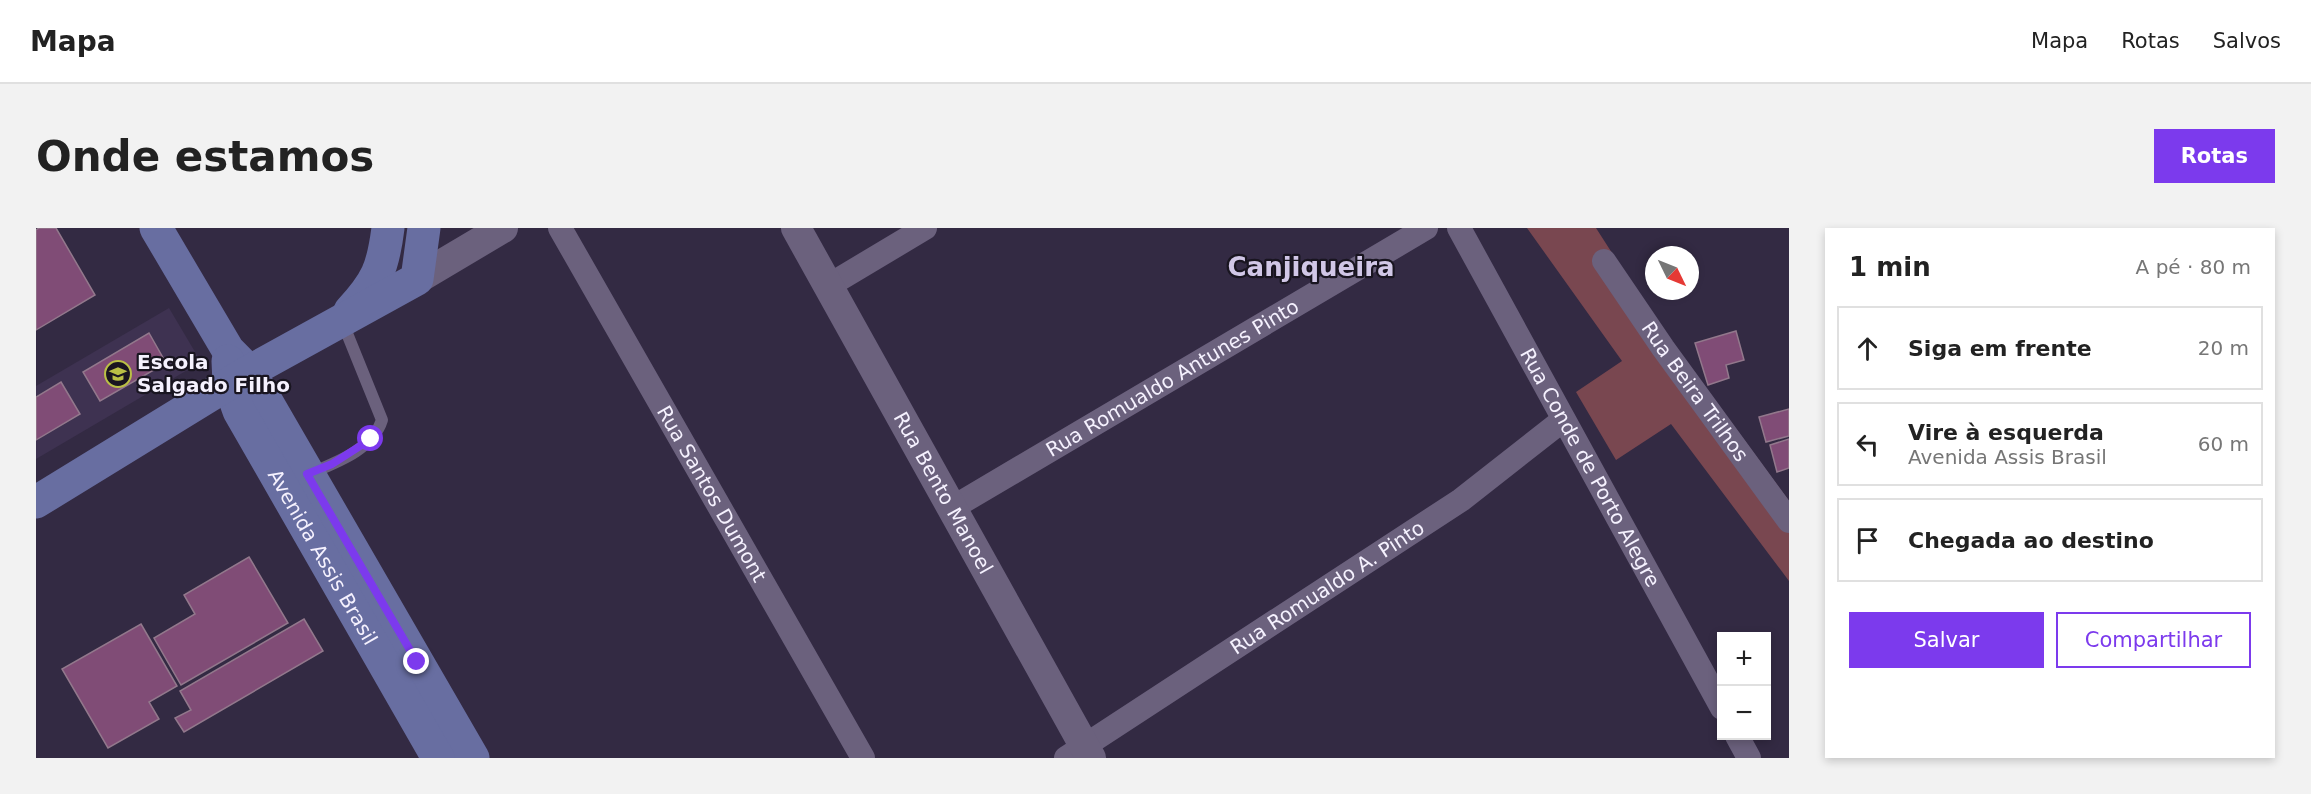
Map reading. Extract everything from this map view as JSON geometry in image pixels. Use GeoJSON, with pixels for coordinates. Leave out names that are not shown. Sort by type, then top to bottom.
{"type":"FeatureCollection","features":[{"type":"Feature","properties":{"kind":"main road","name":"Avenida Assis Brasil"},"geometry":{"type":"LineString","coordinates":[[156,228],[235,368],[307,474],[330,540],[438,758]]}},
{"type":"Feature","properties":{"kind":"main road"},"geometry":{"type":"LineString","coordinates":[[342,320],[373,286],[385,255],[388,228]]}},
{"type":"Feature","properties":{"kind":"main road"},"geometry":{"type":"LineString","coordinates":[[36,502],[235,368],[342,320],[417,279],[424,228]]}},
{"type":"Feature","properties":{"kind":"main road","name":"Avenida Assis Brasil"},"geometry":{"type":"LineString","coordinates":[[235,368],[239,411],[330,540],[473,758]]}},
{"type":"Feature","properties":{"kind":"street"},"geometry":{"type":"LineString","coordinates":[[417,279],[503,228]]}},
{"type":"Feature","properties":{"kind":"street","name":"Rua Santos Dumont"},"geometry":{"type":"LineString","coordinates":[[560,228],[863,758]]}},
{"type":"Feature","properties":{"kind":"street","name":"Rua Bento Manoel"},"geometry":{"type":"LineString","coordinates":[[796,228],[952,508],[1081,754]]}},
{"type":"Feature","properties":{"kind":"street"},"geometry":{"type":"LineString","coordinates":[[828,286],[926,228]]}},
{"type":"Feature","properties":{"kind":"street","name":"Rua Romualdo Antunes Pinto"},"geometry":{"type":"LineString","coordinates":[[952,508],[1425,228]]}},
{"type":"Feature","properties":{"kind":"street","name":"Rua Conde de Porto Alegre"},"geometry":{"type":"LineString","coordinates":[[1459,228],[1717,699]]}},
{"type":"Feature","properties":{"kind":"street","name":"Rua Beira Trilhos"},"geometry":{"type":"LineString","coordinates":[[1604,261],[1663,348],[1789,520]]}},
{"type":"Feature","properties":{"kind":"street","name":"Rua Romualdo A. Pinto"},"geometry":{"type":"LineString","coordinates":[[1081,754],[1461,500],[1563,420]]}},
{"type":"Feature","properties":{"kind":"street"},"geometry":{"type":"LineString","coordinates":[[1740,740],[1749,758]]}},
{"type":"Feature","properties":{"kind":"lane"},"geometry":{"type":"LineString","coordinates":[[307,474],[332,464],[361,447],[379,429],[382,420],[342,320]]}},
{"type":"Feature","properties":{"kind":"shaded area"},"geometry":{"type":"Polygon","coordinates":[[[1527,228],[1596,228],[1648,309],[1789,501],[1789,581],[1671,424],[1616,460],[1576,392],[1622,361],[1527,228]]]}},
{"type":"Feature","properties":{"kind":"shaded area","name":"Escola Salgado Filho"},"geometry":{"type":"Polygon","coordinates":[[[169,308],[201,362],[36,459],[36,386],[169,308]]]}},
{"type":"Feature","properties":{"kind":"building"},"geometry":{"type":"Polygon","coordinates":[[[56,228],[95,295],[36,330],[36,230],[56,228]]]}},
{"type":"Feature","properties":{"kind":"building"},"geometry":{"type":"Polygon","coordinates":[[[1736,331],[1744,360],[1726,365],[1729,378],[1708,385],[1695,343],[1736,331]]]}},
{"type":"Feature","properties":{"kind":"building"},"geometry":{"type":"Polygon","coordinates":[[[149,333],[166,363],[100,401],[83,372],[149,333]]]}},
{"type":"Feature","properties":{"kind":"building"},"geometry":{"type":"Polygon","coordinates":[[[61,382],[80,414],[36,440],[36,397],[61,382]]]}},
{"type":"Feature","properties":{"kind":"building"},"geometry":{"type":"Polygon","coordinates":[[[1789,409],[1789,436],[1766,442],[1759,417],[1789,409]]]}},
{"type":"Feature","properties":{"kind":"building"},"geometry":{"type":"Polygon","coordinates":[[[1789,439],[1789,468],[1777,472],[1770,445],[1789,439]]]}},
{"type":"Feature","properties":{"kind":"building"},"geometry":{"type":"Polygon","coordinates":[[[249,557],[288,623],[181,685],[154,638],[195,614],[184,595],[249,557]]]}},
{"type":"Feature","properties":{"kind":"building"},"geometry":{"type":"Polygon","coordinates":[[[304,619],[323,651],[184,732],[175,718],[191,710],[180,691],[304,619]]]}},
{"type":"Feature","properties":{"kind":"building"},"geometry":{"type":"Polygon","coordinates":[[[141,624],[177,686],[149,702],[159,719],[108,748],[62,669],[141,624]]]}},
{"type":"Feature","properties":{"kind":"place","name":"Escola Salgado Filho"},"geometry":{"type":"Point","coordinates":[118,374]}},
{"type":"Feature","properties":{"kind":"district","name":"Canjiqueira"},"geometry":{"type":"Point","coordinates":[1311,267]}},
{"type":"Feature","properties":{"kind":"route"},"geometry":{"type":"LineString","coordinates":[[371,439],[332,464],[307,474],[417,662]]}}]}
